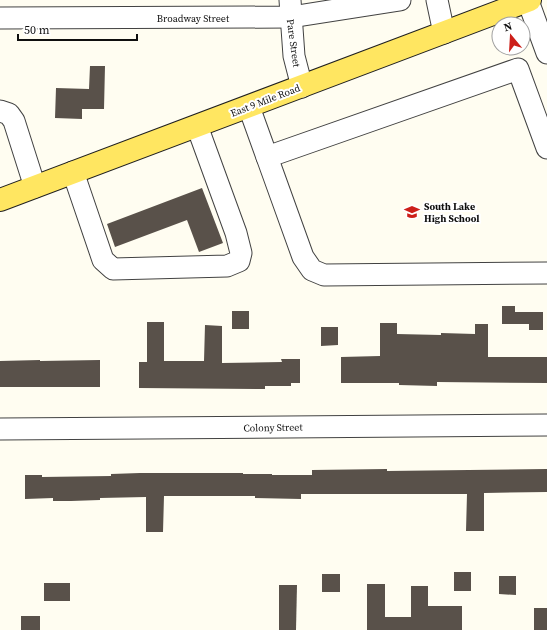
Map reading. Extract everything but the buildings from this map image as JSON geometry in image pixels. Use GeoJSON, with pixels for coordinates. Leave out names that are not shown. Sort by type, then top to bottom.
{"type":"FeatureCollection","features":[{"type":"Feature","properties":{"kind":"main road","name":"East 9 Mile Road"},"geometry":{"type":"LineString","coordinates":[[0,200],[529,0]]}},
{"type":"Feature","properties":{"kind":"street","name":"Broadway Street"},"geometry":{"type":"LineString","coordinates":[[0,18],[290,9],[400,0]]}},
{"type":"Feature","properties":{"kind":"street"},"geometry":{"type":"LineString","coordinates":[[437,0],[444,33]]}},
{"type":"Feature","properties":{"kind":"street"},"geometry":{"type":"LineString","coordinates":[[529,0],[547,53]]}},
{"type":"Feature","properties":{"kind":"street","name":"Pare Street"},"geometry":{"type":"LineString","coordinates":[[290,9],[294,56],[302,87]]}},
{"type":"Feature","properties":{"kind":"street"},"geometry":{"type":"LineString","coordinates":[[267,157],[518,69],[547,148]]}},
{"type":"Feature","properties":{"kind":"street"},"geometry":{"type":"LineString","coordinates":[[249,107],[303,257],[312,270],[324,275],[547,273]]}},
{"type":"Feature","properties":{"kind":"street"},"geometry":{"type":"LineString","coordinates":[[0,111],[9,114],[14,121],[35,187]]}},
{"type":"Feature","properties":{"kind":"street"},"geometry":{"type":"LineString","coordinates":[[73,172],[103,260],[112,269],[227,266],[239,261],[241,253],[236,233],[197,126]]}},
{"type":"Feature","properties":{"kind":"street","name":"Colony Street"},"geometry":{"type":"LineString","coordinates":[[0,429],[547,425]]}},
{"type":"Feature","properties":{"kind":"place","name":"South Lake High School"},"geometry":{"type":"Point","coordinates":[412,212]}}]}
